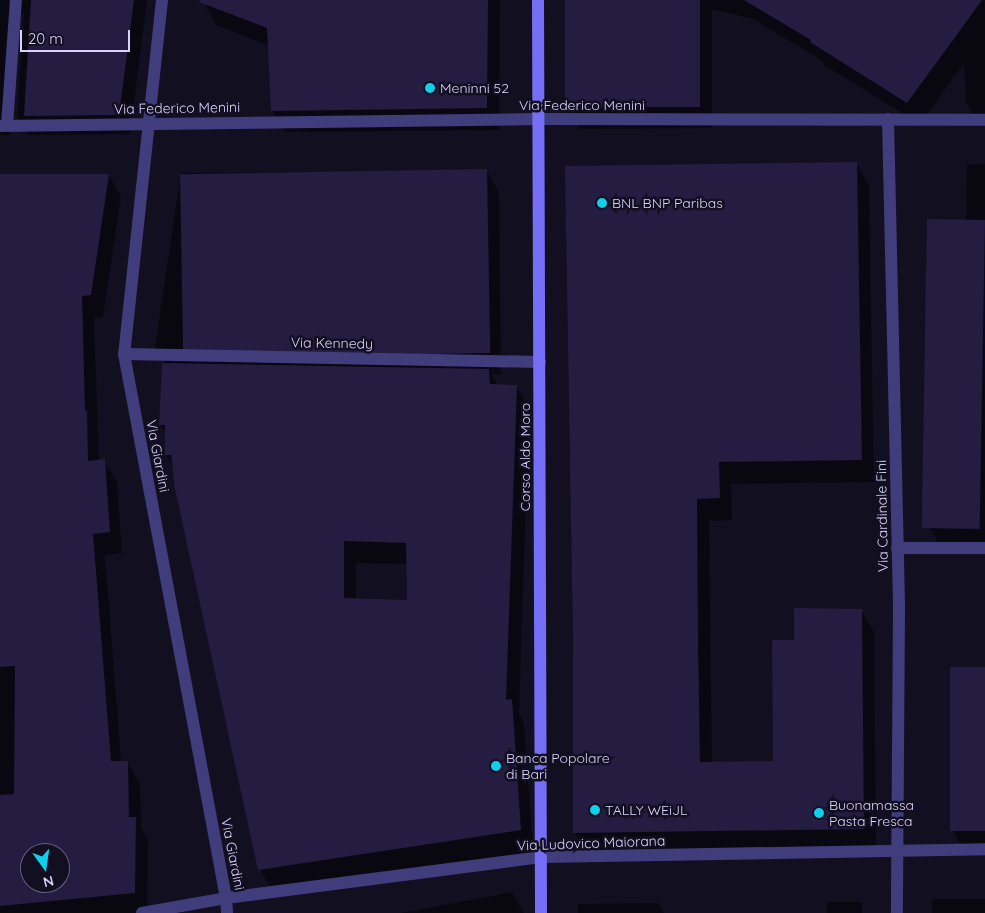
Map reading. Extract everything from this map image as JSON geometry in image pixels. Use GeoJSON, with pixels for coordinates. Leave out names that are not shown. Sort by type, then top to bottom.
{"type":"FeatureCollection","features":[{"type":"Feature","properties":{"kind":"street"},"geometry":{"type":"LineString","coordinates":[[3,126],[16,0]]}},
{"type":"Feature","properties":{"kind":"street","name":"Via Giardini"},"geometry":{"type":"LineString","coordinates":[[162,0],[124,354],[226,898],[227,913]]}},
{"type":"Feature","properties":{"kind":"street","name":"Corso Aldo Moro"},"geometry":{"type":"LineString","coordinates":[[538,0],[541,913]]}},
{"type":"Feature","properties":{"kind":"street","name":"Via Federico Menini"},"geometry":{"type":"LineString","coordinates":[[3,126],[539,119],[985,120]]}},
{"type":"Feature","properties":{"kind":"street","name":"Via Cardinale Fini"},"geometry":{"type":"LineString","coordinates":[[888,119],[898,548],[897,913]]}},
{"type":"Feature","properties":{"kind":"street","name":"Via Kennedy"},"geometry":{"type":"LineString","coordinates":[[124,354],[540,362]]}},
{"type":"Feature","properties":{"kind":"street"},"geometry":{"type":"LineString","coordinates":[[898,548],[985,548]]}},
{"type":"Feature","properties":{"kind":"street","name":"Via Ludovico Maiorana"},"geometry":{"type":"LineString","coordinates":[[142,913],[226,898],[542,857],[985,849]]}},
{"type":"Feature","properties":{"kind":"building"},"geometry":{"type":"Polygon","coordinates":[[[31,0],[134,0],[119,115],[24,116],[31,0]]]}},
{"type":"Feature","properties":{"kind":"building"},"geometry":{"type":"Polygon","coordinates":[[[200,0],[488,0],[487,108],[271,111],[267,28],[199,2],[200,0]]]}},
{"type":"Feature","properties":{"kind":"building"},"geometry":{"type":"Polygon","coordinates":[[[565,0],[700,0],[700,107],[565,107],[565,0]]]}},
{"type":"Feature","properties":{"kind":"building"},"geometry":{"type":"Polygon","coordinates":[[[744,0],[982,0],[907,103],[810,42],[811,40],[744,0]]]}},
{"type":"Feature","properties":{"kind":"building"},"geometry":{"type":"Polygon","coordinates":[[[857,162],[862,460],[719,462],[720,498],[697,499],[698,641],[700,762],[773,761],[772,640],[794,640],[794,608],[862,609],[864,829],[573,833],[573,644],[565,166],[857,162]]]}},
{"type":"Feature","properties":{"kind":"building"},"geometry":{"type":"Polygon","coordinates":[[[487,169],[490,353],[183,358],[180,174],[487,169]]]}},
{"type":"Feature","properties":{"kind":"building"},"geometry":{"type":"Polygon","coordinates":[[[0,174],[109,174],[91,295],[82,296],[85,411],[87,410],[88,461],[105,459],[110,532],[93,534],[111,761],[128,761],[129,817],[136,817],[135,893],[0,906],[0,795],[14,794],[15,666],[0,667],[0,174]]]}},
{"type":"Feature","properties":{"kind":"building"},"geometry":{"type":"Polygon","coordinates":[[[927,219],[985,220],[980,529],[922,528],[927,219]]]}},
{"type":"Feature","properties":{"kind":"building"},"geometry":{"type":"Polygon","coordinates":[[[162,363],[489,369],[490,384],[517,385],[506,700],[512,699],[521,830],[258,870],[175,489],[171,455],[165,455],[165,425],[159,425],[162,363]],[[344,541],[344,598],[407,600],[406,543],[344,541]]]}},
{"type":"Feature","properties":{"kind":"building"},"geometry":{"type":"Polygon","coordinates":[[[950,667],[985,667],[985,831],[950,831],[950,667]]]}},
{"type":"Feature","properties":{"kind":"place","name":"Meninni 52"},"geometry":{"type":"Point","coordinates":[430,88]}},
{"type":"Feature","properties":{"kind":"place","name":"BNL BNP Paribas"},"geometry":{"type":"Point","coordinates":[602,203]}},
{"type":"Feature","properties":{"kind":"place","name":"Banca Popolare di Bari"},"geometry":{"type":"Point","coordinates":[496,766]}},
{"type":"Feature","properties":{"kind":"place","name":"TALLY WEiJL"},"geometry":{"type":"Point","coordinates":[595,810]}},
{"type":"Feature","properties":{"kind":"place","name":"Buonamassa Pasta Fresca"},"geometry":{"type":"Point","coordinates":[819,813]}}]}
